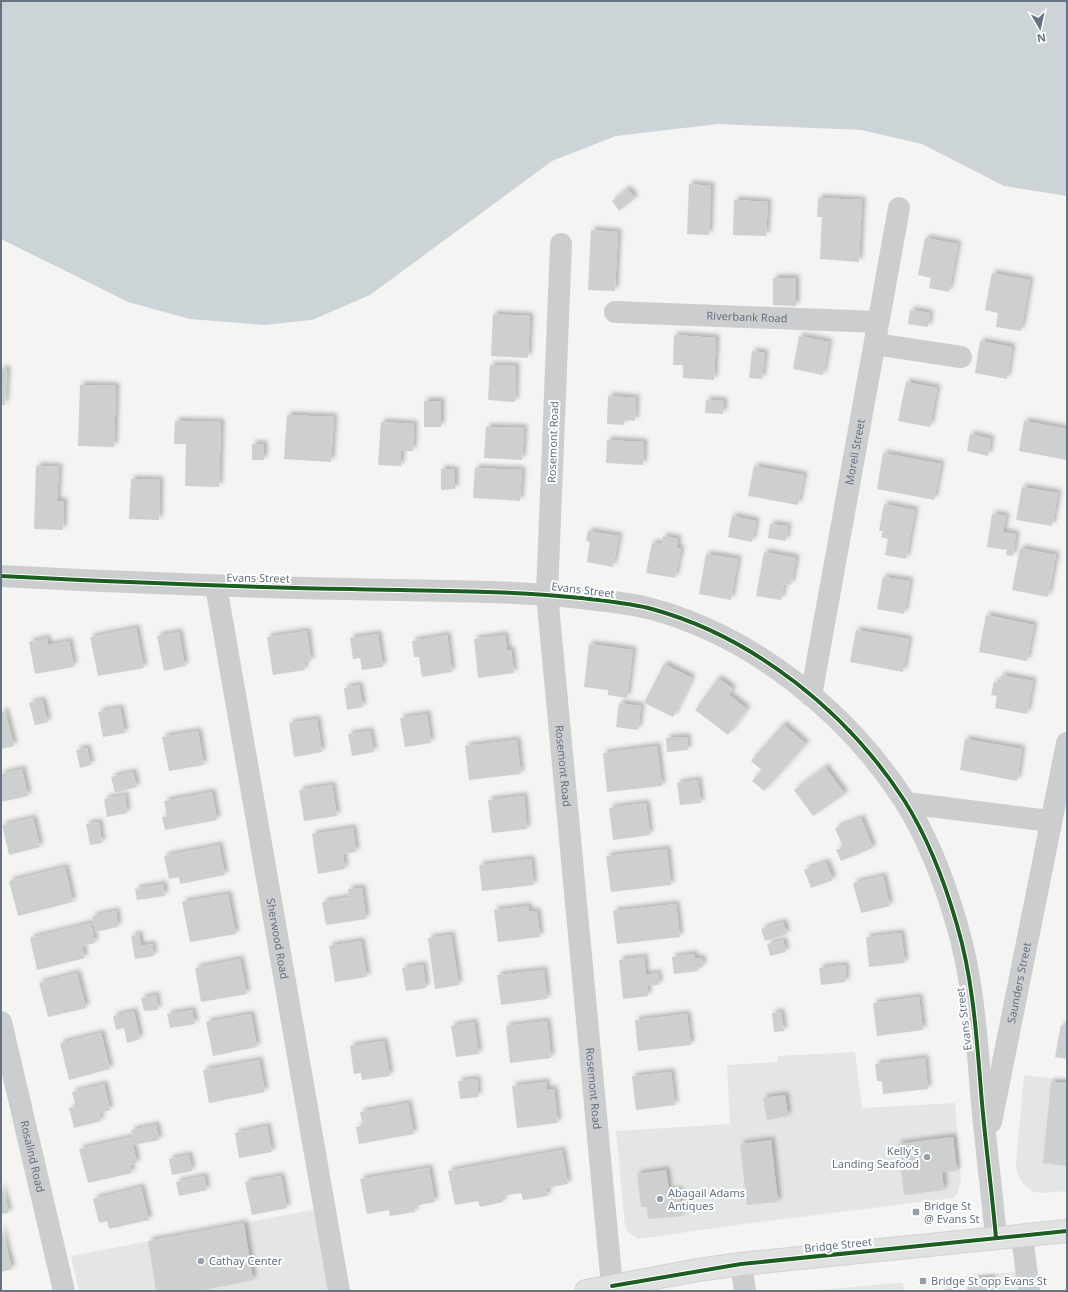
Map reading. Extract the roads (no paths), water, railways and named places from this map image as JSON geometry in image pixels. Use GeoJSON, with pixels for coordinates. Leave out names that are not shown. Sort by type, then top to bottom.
{"type":"FeatureCollection","features":[{"type":"Feature","properties":{"kind":"main road","name":"Bridge Street"},"geometry":{"type":"LineString","coordinates":[[586,1291],[741,1264],[1067,1231]]}},
{"type":"Feature","properties":{"kind":"street","name":"Morell Street"},"geometry":{"type":"LineString","coordinates":[[810,696],[899,208]]}},
{"type":"Feature","properties":{"kind":"street","name":"Rosemont Road"},"geometry":{"type":"LineString","coordinates":[[561,244],[547,594],[612,1286]]}},
{"type":"Feature","properties":{"kind":"street","name":"Riverbank Road"},"geometry":{"type":"LineString","coordinates":[[615,312],[878,322]]}},
{"type":"Feature","properties":{"kind":"street"},"geometry":{"type":"LineString","coordinates":[[875,344],[961,357]]}},
{"type":"Feature","properties":{"kind":"street","name":"Evans Street"},"geometry":{"type":"LineString","coordinates":[[1,576],[216,586],[547,594],[601,600],[652,609],[702,627],[774,666],[836,718],[882,768],[906,803],[928,846],[958,928],[975,1026],[996,1238]]}},
{"type":"Feature","properties":{"kind":"street","name":"Sherwood Road"},"geometry":{"type":"LineString","coordinates":[[216,586],[339,1291]]}},
{"type":"Feature","properties":{"kind":"street","name":"Saunders Street"},"geometry":{"type":"LineString","coordinates":[[986,1145],[1050,820],[1067,743]]}},
{"type":"Feature","properties":{"kind":"street"},"geometry":{"type":"LineString","coordinates":[[906,803],[1050,820]]}},
{"type":"Feature","properties":{"kind":"street","name":"Rosalind Road"},"geometry":{"type":"LineString","coordinates":[[1,1022],[64,1291]]}},
{"type":"Feature","properties":{"kind":"street"},"geometry":{"type":"LineString","coordinates":[[1022,1236],[1029,1291]]}},
{"type":"Feature","properties":{"kind":"street"},"geometry":{"type":"LineString","coordinates":[[741,1264],[745,1291]]}},
{"type":"Feature","properties":{"kind":"place","name":"Kelly's Landing Seafood"},"geometry":{"type":"Point","coordinates":[927,1157]}},
{"type":"Feature","properties":{"kind":"place","name":"Abagail Adams Antiques"},"geometry":{"type":"Point","coordinates":[660,1199]}},
{"type":"Feature","properties":{"kind":"place","name":"Bridge St @ Evans St"},"geometry":{"type":"Point","coordinates":[916,1212]}},
{"type":"Feature","properties":{"kind":"place","name":"Cathay Center"},"geometry":{"type":"Point","coordinates":[201,1261]}},
{"type":"Feature","properties":{"kind":"place","name":"Bridge St opp Evans St"},"geometry":{"type":"Point","coordinates":[923,1281]}}]}
